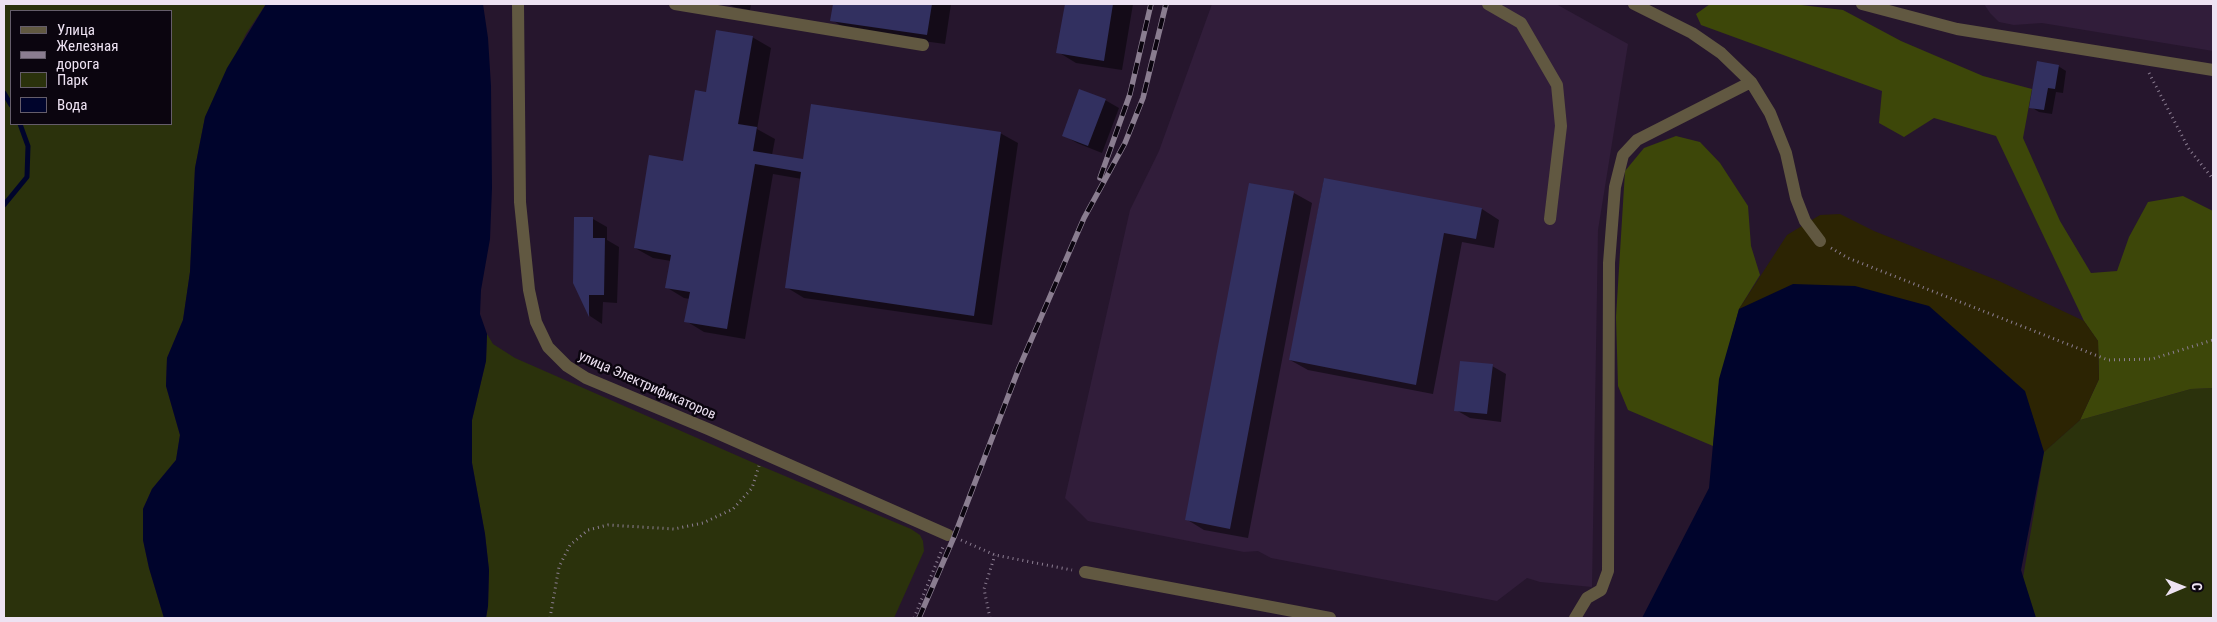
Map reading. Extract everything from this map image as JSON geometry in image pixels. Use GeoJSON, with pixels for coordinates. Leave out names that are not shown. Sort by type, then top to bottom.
{"type":"FeatureCollection","features":[{"type":"Feature","properties":{"kind":"street","name":"улица Электрификаторов"},"geometry":{"type":"LineString","coordinates":[[518,4],[520,202],[529,290],[536,322],[548,347],[567,366],[586,378],[948,535]]}},
{"type":"Feature","properties":{"kind":"street"},"geometry":{"type":"LineString","coordinates":[[675,4],[923,45]]}},
{"type":"Feature","properties":{"kind":"street"},"geometry":{"type":"LineString","coordinates":[[1488,4],[1521,23],[1557,85],[1561,126],[1550,219]]}},
{"type":"Feature","properties":{"kind":"street"},"geometry":{"type":"LineString","coordinates":[[1634,4],[1692,33],[1721,53],[1751,82],[1770,114],[1780,137],[1786,153],[1796,198],[1805,221],[1820,242]]}},
{"type":"Feature","properties":{"kind":"street"},"geometry":{"type":"LineString","coordinates":[[1862,4],[1956,29],[2040,44],[2213,70]]}},
{"type":"Feature","properties":{"kind":"street"},"geometry":{"type":"LineString","coordinates":[[1575,618],[1587,598],[1600,590],[1608,571],[1609,263],[1615,187],[1623,155],[1637,140],[1751,82]]}},
{"type":"Feature","properties":{"kind":"street"},"geometry":{"type":"LineString","coordinates":[[1085,572],[1330,618]]}},
{"type":"Feature","properties":{"kind":"path"},"geometry":{"type":"LineString","coordinates":[[2140,58],[2190,149],[2213,179]]}},
{"type":"Feature","properties":{"kind":"path"},"geometry":{"type":"LineString","coordinates":[[1820,242],[1848,258],[2108,360],[2152,359],[2213,340]]}},
{"type":"Feature","properties":{"kind":"path"},"geometry":{"type":"LineString","coordinates":[[550,618],[559,567],[570,545],[588,530],[608,525],[674,529],[703,523],[733,509],[752,488],[763,454]]}},
{"type":"Feature","properties":{"kind":"path"},"geometry":{"type":"LineString","coordinates":[[914,618],[948,535]]}},
{"type":"Feature","properties":{"kind":"path"},"geometry":{"type":"LineString","coordinates":[[968,543],[994,554],[1085,572]]}},
{"type":"Feature","properties":{"kind":"path"},"geometry":{"type":"LineString","coordinates":[[990,618],[984,588],[994,554]]}},
{"type":"Feature","properties":{"kind":"shaded area"},"geometry":{"type":"Polygon","coordinates":[[[1212,4],[1556,4],[1628,44],[1598,230],[1592,587],[1540,582],[1527,578],[1497,601],[1271,558],[1258,551],[1244,552],[1088,521],[1065,498],[1130,210],[1159,151],[1212,4]]]}},
{"type":"Feature","properties":{"kind":"shaded area"},"geometry":{"type":"Polygon","coordinates":[[[1984,4],[2213,4],[2213,51],[2042,23],[2014,25],[1999,22],[1984,4]]]}},
{"type":"Feature","properties":{"kind":"green space"},"geometry":{"type":"Polygon","coordinates":[[[4,4],[266,4],[246,34],[205,117],[195,168],[190,272],[183,320],[167,358],[166,386],[180,435],[176,460],[152,489],[143,509],[143,540],[164,618],[4,618],[4,4]]]}},
{"type":"Feature","properties":{"kind":"green space"},"geometry":{"type":"Polygon","coordinates":[[[1710,4],[1793,4],[1843,10],[1901,41],[1983,76],[2032,89],[2023,138],[2060,221],[2091,273],[2117,271],[2129,237],[2148,202],[2183,196],[2213,211],[2213,388],[2191,389],[2080,420],[2099,379],[2098,341],[2084,321],[1996,136],[1934,118],[1904,137],[1879,123],[1882,91],[1701,25],[1696,14],[1710,4]]]}},
{"type":"Feature","properties":{"kind":"green space"},"geometry":{"type":"Polygon","coordinates":[[[1676,136],[1700,142],[1720,163],[1748,206],[1751,246],[1760,275],[1739,309],[1719,384],[1713,446],[1628,410],[1618,386],[1616,317],[1625,171],[1644,148],[1676,136]]]}},
{"type":"Feature","properties":{"kind":"green space"},"geometry":{"type":"Polygon","coordinates":[[[487,334],[493,344],[515,358],[754,463],[911,529],[920,535],[924,551],[894,618],[486,618],[489,570],[485,534],[472,463],[472,420],[486,361],[487,334]]]}},
{"type":"Feature","properties":{"kind":"green space"},"geometry":{"type":"Polygon","coordinates":[[[2213,388],[2213,618],[2036,618],[2023,578],[2044,452],[2080,420],[2191,389],[2213,388]]]}},
{"type":"Feature","properties":{"kind":"sand"},"geometry":{"type":"Polygon","coordinates":[[[1840,214],[1874,231],[1999,281],[2084,321],[2098,341],[2099,379],[2080,420],[2044,452],[2024,391],[1739,309],[1787,235],[1820,215],[1840,214]]]}},
{"type":"Feature","properties":{"kind":"water"},"geometry":{"type":"Polygon","coordinates":[[[266,4],[483,4],[488,38],[491,86],[492,188],[490,239],[481,290],[480,314],[487,334],[486,361],[472,420],[472,463],[485,534],[489,570],[486,618],[164,618],[143,540],[143,509],[152,489],[176,460],[180,435],[166,386],[167,358],[183,320],[190,272],[195,168],[205,117],[227,68],[266,4]]]}},
{"type":"Feature","properties":{"kind":"water"},"geometry":{"type":"Polygon","coordinates":[[[1793,284],[1855,286],[1929,306],[2025,391],[2044,452],[2021,570],[2036,618],[1642,618],[1709,488],[1719,379],[1739,309],[1793,284]]]}},
{"type":"Feature","properties":{"kind":"building"},"geometry":{"type":"Polygon","coordinates":[[[833,4],[932,4],[927,35],[830,21],[833,4]]]}},
{"type":"Feature","properties":{"kind":"building"},"geometry":{"type":"Polygon","coordinates":[[[1065,4],[1113,4],[1104,61],[1056,53],[1065,4]]]}},
{"type":"Feature","properties":{"kind":"building"},"geometry":{"type":"Polygon","coordinates":[[[716,30],[753,36],[738,124],[757,127],[753,151],[803,159],[811,104],[1001,132],[974,316],[785,288],[801,172],[755,164],[727,329],[684,322],[690,292],[665,288],[671,255],[634,248],[649,155],[683,161],[695,90],[706,92],[716,30]]]}},
{"type":"Feature","properties":{"kind":"building"},"geometry":{"type":"Polygon","coordinates":[[[2037,61],[2059,65],[2055,89],[2048,88],[2044,110],[2029,108],[2037,61]]]}},
{"type":"Feature","properties":{"kind":"building"},"geometry":{"type":"Polygon","coordinates":[[[1079,89],[1106,99],[1088,146],[1062,136],[1079,89]]]}},
{"type":"Feature","properties":{"kind":"building"},"geometry":{"type":"Polygon","coordinates":[[[1324,178],[1482,208],[1476,239],[1444,233],[1416,385],[1289,360],[1324,178]]]}},
{"type":"Feature","properties":{"kind":"building"},"geometry":{"type":"Polygon","coordinates":[[[1249,183],[1294,191],[1230,529],[1185,520],[1249,183]]]}},
{"type":"Feature","properties":{"kind":"building"},"geometry":{"type":"Polygon","coordinates":[[[574,217],[593,217],[593,238],[605,238],[604,295],[589,295],[589,317],[573,283],[574,217]]]}},
{"type":"Feature","properties":{"kind":"building"},"geometry":{"type":"Polygon","coordinates":[[[1460,361],[1493,364],[1487,414],[1454,411],[1460,361]]]}},
{"type":"Feature","properties":{"kind":"waterway"},"geometry":{"type":"LineString","coordinates":[[4,93],[10,103]]}},
{"type":"Feature","properties":{"kind":"waterway"},"geometry":{"type":"LineString","coordinates":[[4,205],[27,177],[28,146],[20,125]]}},
{"type":"Feature","properties":{"kind":"railway"},"geometry":{"type":"LineString","coordinates":[[1100,178],[1130,94],[1151,4]]}},
{"type":"Feature","properties":{"kind":"railway"},"geometry":{"type":"LineString","coordinates":[[919,618],[954,537],[1019,368],[1084,218],[1125,143],[1143,98],[1166,4]]}}]}
